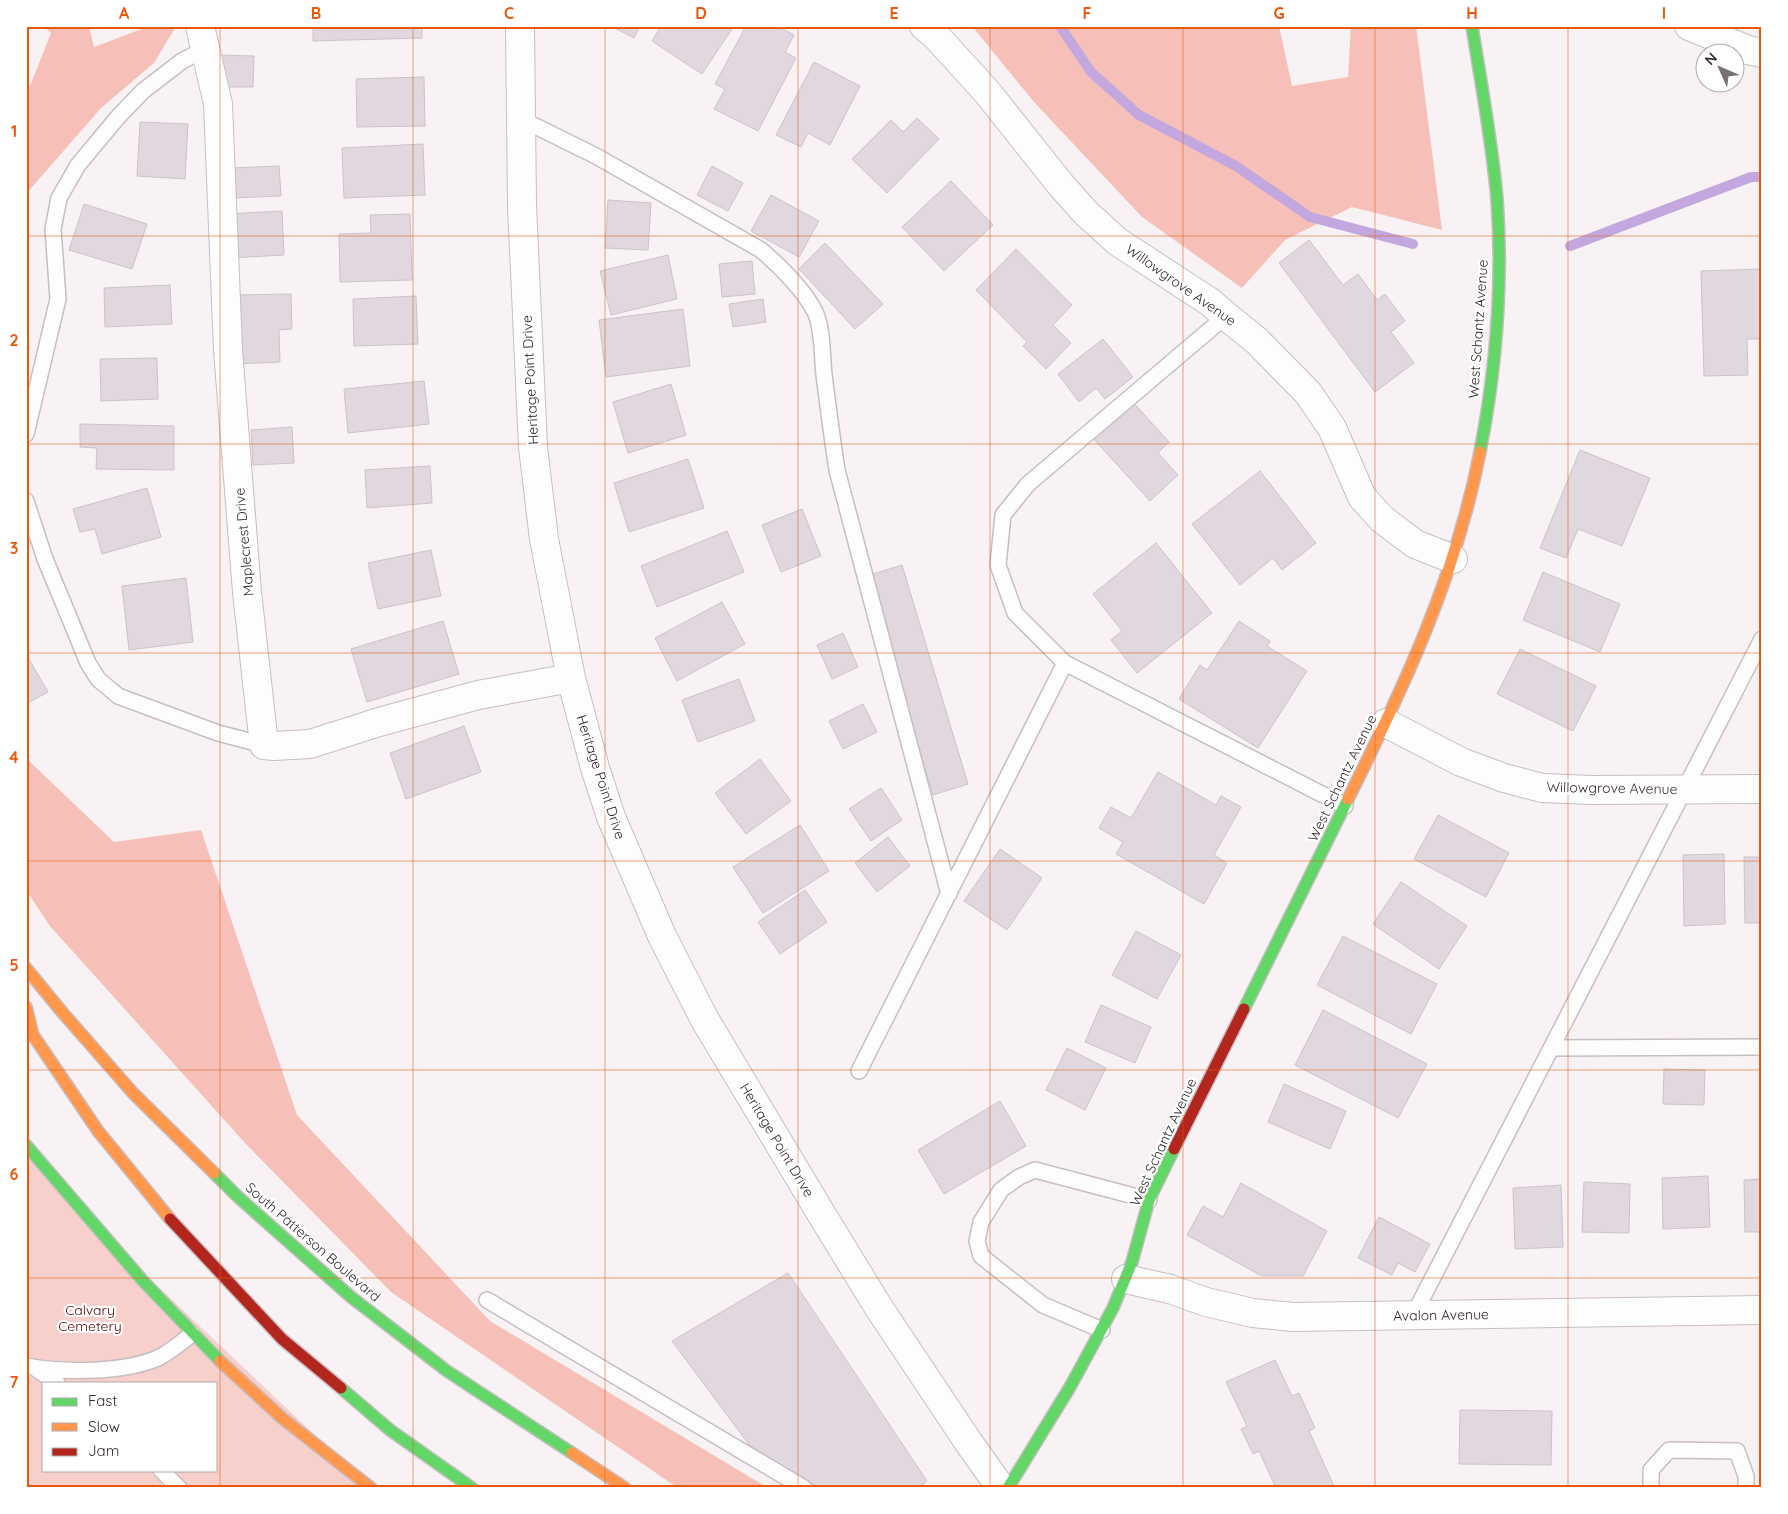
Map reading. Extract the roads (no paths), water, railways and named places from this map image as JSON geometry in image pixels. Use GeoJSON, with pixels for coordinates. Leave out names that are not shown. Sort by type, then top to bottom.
{"type":"FeatureCollection","features":[{"type":"Feature","properties":{"kind":"main road","name":"West Schantz Avenue"},"geometry":{"type":"LineString","coordinates":[[1008,1488],[1062,1403],[1102,1330],[1126,1279],[1149,1200],[1414,665],[1453,559],[1473,488],[1492,379],[1499,282],[1497,204],[1483,88],[1472,26]]}},
{"type":"Feature","properties":{"kind":"main road","name":"South Patterson Boulevard"},"geometry":{"type":"LineString","coordinates":[[26,968],[133,1093],[237,1196],[351,1297],[447,1371],[625,1488]]}},
{"type":"Feature","properties":{"kind":"main road"},"geometry":{"type":"LineString","coordinates":[[26,1007],[33,1035],[98,1131],[180,1231],[282,1339],[390,1430],[472,1488]]}},
{"type":"Feature","properties":{"kind":"main road"},"geometry":{"type":"LineString","coordinates":[[26,1145],[98,1230],[192,1334],[270,1409],[370,1488]]}},
{"type":"Feature","properties":{"kind":"street","name":"Heritage Point Drive"},"geometry":{"type":"LineString","coordinates":[[520,26],[522,205],[533,447],[544,539],[571,678],[595,768],[611,817],[662,936],[705,1020],[880,1308],[1001,1488]]}},
{"type":"Feature","properties":{"kind":"street","name":"Willowgrove Avenue"},"geometry":{"type":"LineString","coordinates":[[924,26],[936,36],[987,92],[1061,185],[1086,213],[1118,242],[1210,302],[1257,341],[1308,393],[1332,428],[1362,497],[1382,519],[1415,544],[1453,559]]}},
{"type":"Feature","properties":{"kind":"street"},"geometry":{"type":"LineString","coordinates":[[1689,26],[1748,50],[1762,53]]}},
{"type":"Feature","properties":{"kind":"street","name":"Maplecrest Drive"},"geometry":{"type":"LineString","coordinates":[[202,38],[218,104],[228,350],[247,592],[264,745]]}},
{"type":"Feature","properties":{"kind":"street"},"geometry":{"type":"LineString","coordinates":[[264,745],[310,744],[379,722],[478,695],[571,678]]}},
{"type":"Feature","properties":{"kind":"street","name":"Willowgrove Avenue"},"geometry":{"type":"LineString","coordinates":[[1386,723],[1461,762],[1504,778],[1542,788],[1591,790],[1762,789]]}},
{"type":"Feature","properties":{"kind":"street","name":"Avalon Avenue"},"geometry":{"type":"LineString","coordinates":[[1126,1279],[1170,1289],[1206,1302],[1253,1313],[1293,1317],[1762,1310]]}},
{"type":"Feature","properties":{"kind":"lane"},"geometry":{"type":"LineString","coordinates":[[26,434],[58,299],[53,230],[59,198],[78,166],[118,117],[143,91],[182,60],[202,38]]}},
{"type":"Feature","properties":{"kind":"lane"},"geometry":{"type":"LineString","coordinates":[[521,119],[596,156],[761,250],[784,271],[816,314],[837,470],[949,894]]}},
{"type":"Feature","properties":{"kind":"lane"},"geometry":{"type":"LineString","coordinates":[[1226,316],[1028,484],[1003,515],[998,565],[1015,613],[1065,663],[1345,806]]}},
{"type":"Feature","properties":{"kind":"lane"},"geometry":{"type":"LineString","coordinates":[[26,500],[45,559],[88,663],[98,679],[118,696],[218,733],[264,745]]}},
{"type":"Feature","properties":{"kind":"lane"},"geometry":{"type":"LineString","coordinates":[[1413,1316],[1762,639]]}},
{"type":"Feature","properties":{"kind":"lane"},"geometry":{"type":"LineString","coordinates":[[859,1071],[1065,663]]}},
{"type":"Feature","properties":{"kind":"lane"},"geometry":{"type":"LineString","coordinates":[[1551,1048],[1762,1047]]}},
{"type":"Feature","properties":{"kind":"lane"},"geometry":{"type":"LineString","coordinates":[[1102,1330],[1043,1305],[981,1256],[977,1241],[981,1222],[1001,1190],[1019,1177],[1035,1170],[1149,1200]]}},
{"type":"Feature","properties":{"kind":"lane"},"geometry":{"type":"LineString","coordinates":[[488,1300],[804,1488]]}},
{"type":"Feature","properties":{"kind":"lane"},"geometry":{"type":"LineString","coordinates":[[30,1367],[79,1370],[130,1367],[161,1356],[192,1334]]}},
{"type":"Feature","properties":{"kind":"lane"},"geometry":{"type":"LineString","coordinates":[[30,1367],[55,1382]]}},
{"type":"Feature","properties":{"kind":"lane"},"geometry":{"type":"LineString","coordinates":[[1651,1488],[1651,1470],[1669,1450],[1737,1451],[1746,1476],[1746,1488]]}},
{"type":"Feature","properties":{"kind":"lane"},"geometry":{"type":"LineString","coordinates":[[163,1472],[179,1488]]}},
{"type":"Feature","properties":{"kind":"waterway"},"geometry":{"type":"LineString","coordinates":[[1060,26],[1091,72],[1139,115],[1236,166],[1310,217],[1413,244]]}},
{"type":"Feature","properties":{"kind":"waterway"},"geometry":{"type":"LineString","coordinates":[[1570,246],[1751,177],[1762,177]]}},
{"type":"Feature","properties":{"kind":"park label","name":"Calvary Cemetery"},"geometry":{"type":"Point","coordinates":[90,1318]}}]}
